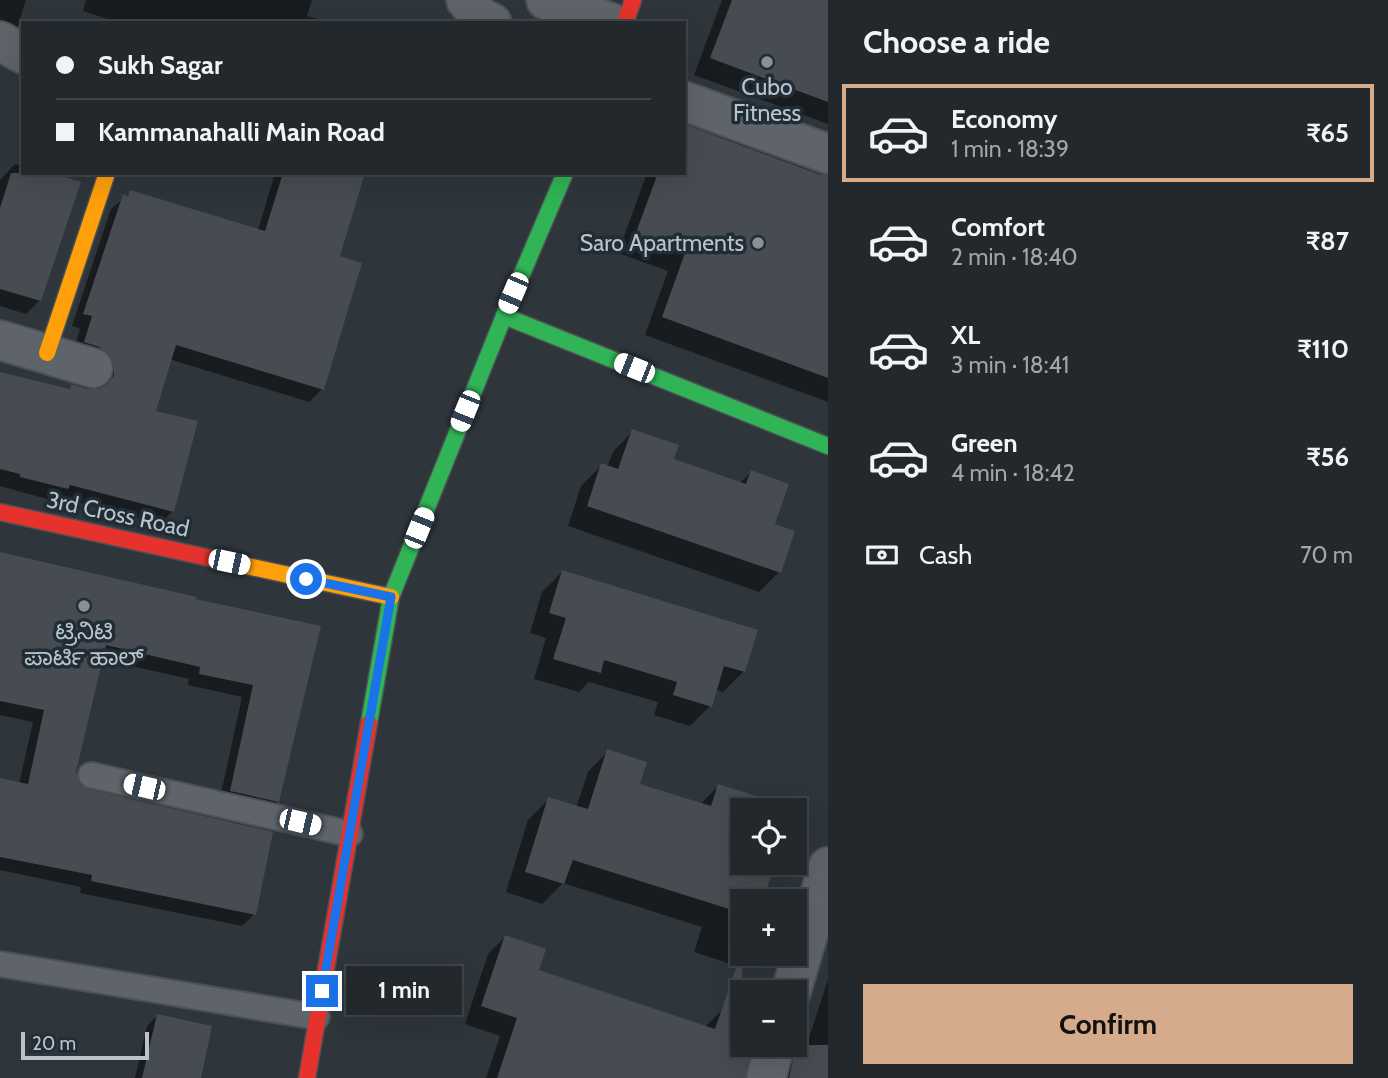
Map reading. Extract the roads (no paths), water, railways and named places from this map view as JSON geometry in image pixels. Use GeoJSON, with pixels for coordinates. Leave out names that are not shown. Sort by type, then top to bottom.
{"type":"FeatureCollection","features":[{"type":"Feature","properties":{"kind":"main road"},"geometry":{"type":"LineString","coordinates":[[626,21],[633,0]]}},
{"type":"Feature","properties":{"kind":"main road"},"geometry":{"type":"LineString","coordinates":[[47,353],[106,175]]}},
{"type":"Feature","properties":{"kind":"main road"},"geometry":{"type":"LineString","coordinates":[[307,1078],[391,597],[503,316],[564,175]]}},
{"type":"Feature","properties":{"kind":"main road"},"geometry":{"type":"LineString","coordinates":[[503,316],[828,446]]}},
{"type":"Feature","properties":{"kind":"main road","name":"3rd Cross Road"},"geometry":{"type":"LineString","coordinates":[[0,512],[391,597]]}},
{"type":"Feature","properties":{"kind":"street"},"geometry":{"type":"LineString","coordinates":[[466,0],[480,17],[488,21]]}},
{"type":"Feature","properties":{"kind":"street"},"geometry":{"type":"LineString","coordinates":[[546,0],[606,21]]}},
{"type":"Feature","properties":{"kind":"street"},"geometry":{"type":"LineString","coordinates":[[0,41],[21,53]]}},
{"type":"Feature","properties":{"kind":"street"},"geometry":{"type":"LineString","coordinates":[[686,102],[828,154]]}},
{"type":"Feature","properties":{"kind":"street"},"geometry":{"type":"LineString","coordinates":[[0,340],[93,368]]}},
{"type":"Feature","properties":{"kind":"street"},"geometry":{"type":"LineString","coordinates":[[795,980],[828,866]]}},
{"type":"Feature","properties":{"kind":"street"},"geometry":{"type":"LineString","coordinates":[[766,1078],[772,1057]]}},
{"type":"Feature","properties":{"kind":"lane"},"geometry":{"type":"LineString","coordinates":[[91,775],[349,834]]}},
{"type":"Feature","properties":{"kind":"lane"},"geometry":{"type":"LineString","coordinates":[[0,964],[317,1017]]}},
{"type":"Feature","properties":{"kind":"place","name":"Cubo Fitness"},"geometry":{"type":"Point","coordinates":[767,62]}},
{"type":"Feature","properties":{"kind":"place","name":"Saro Apartments"},"geometry":{"type":"Point","coordinates":[758,243]}},
{"type":"Feature","properties":{"kind":"place","name":"ಟ್ರಿನಿಟಿ ಪಾರ್ಟಿ ಹಾಲ್"},"geometry":{"type":"Point","coordinates":[84,606]}}]}
